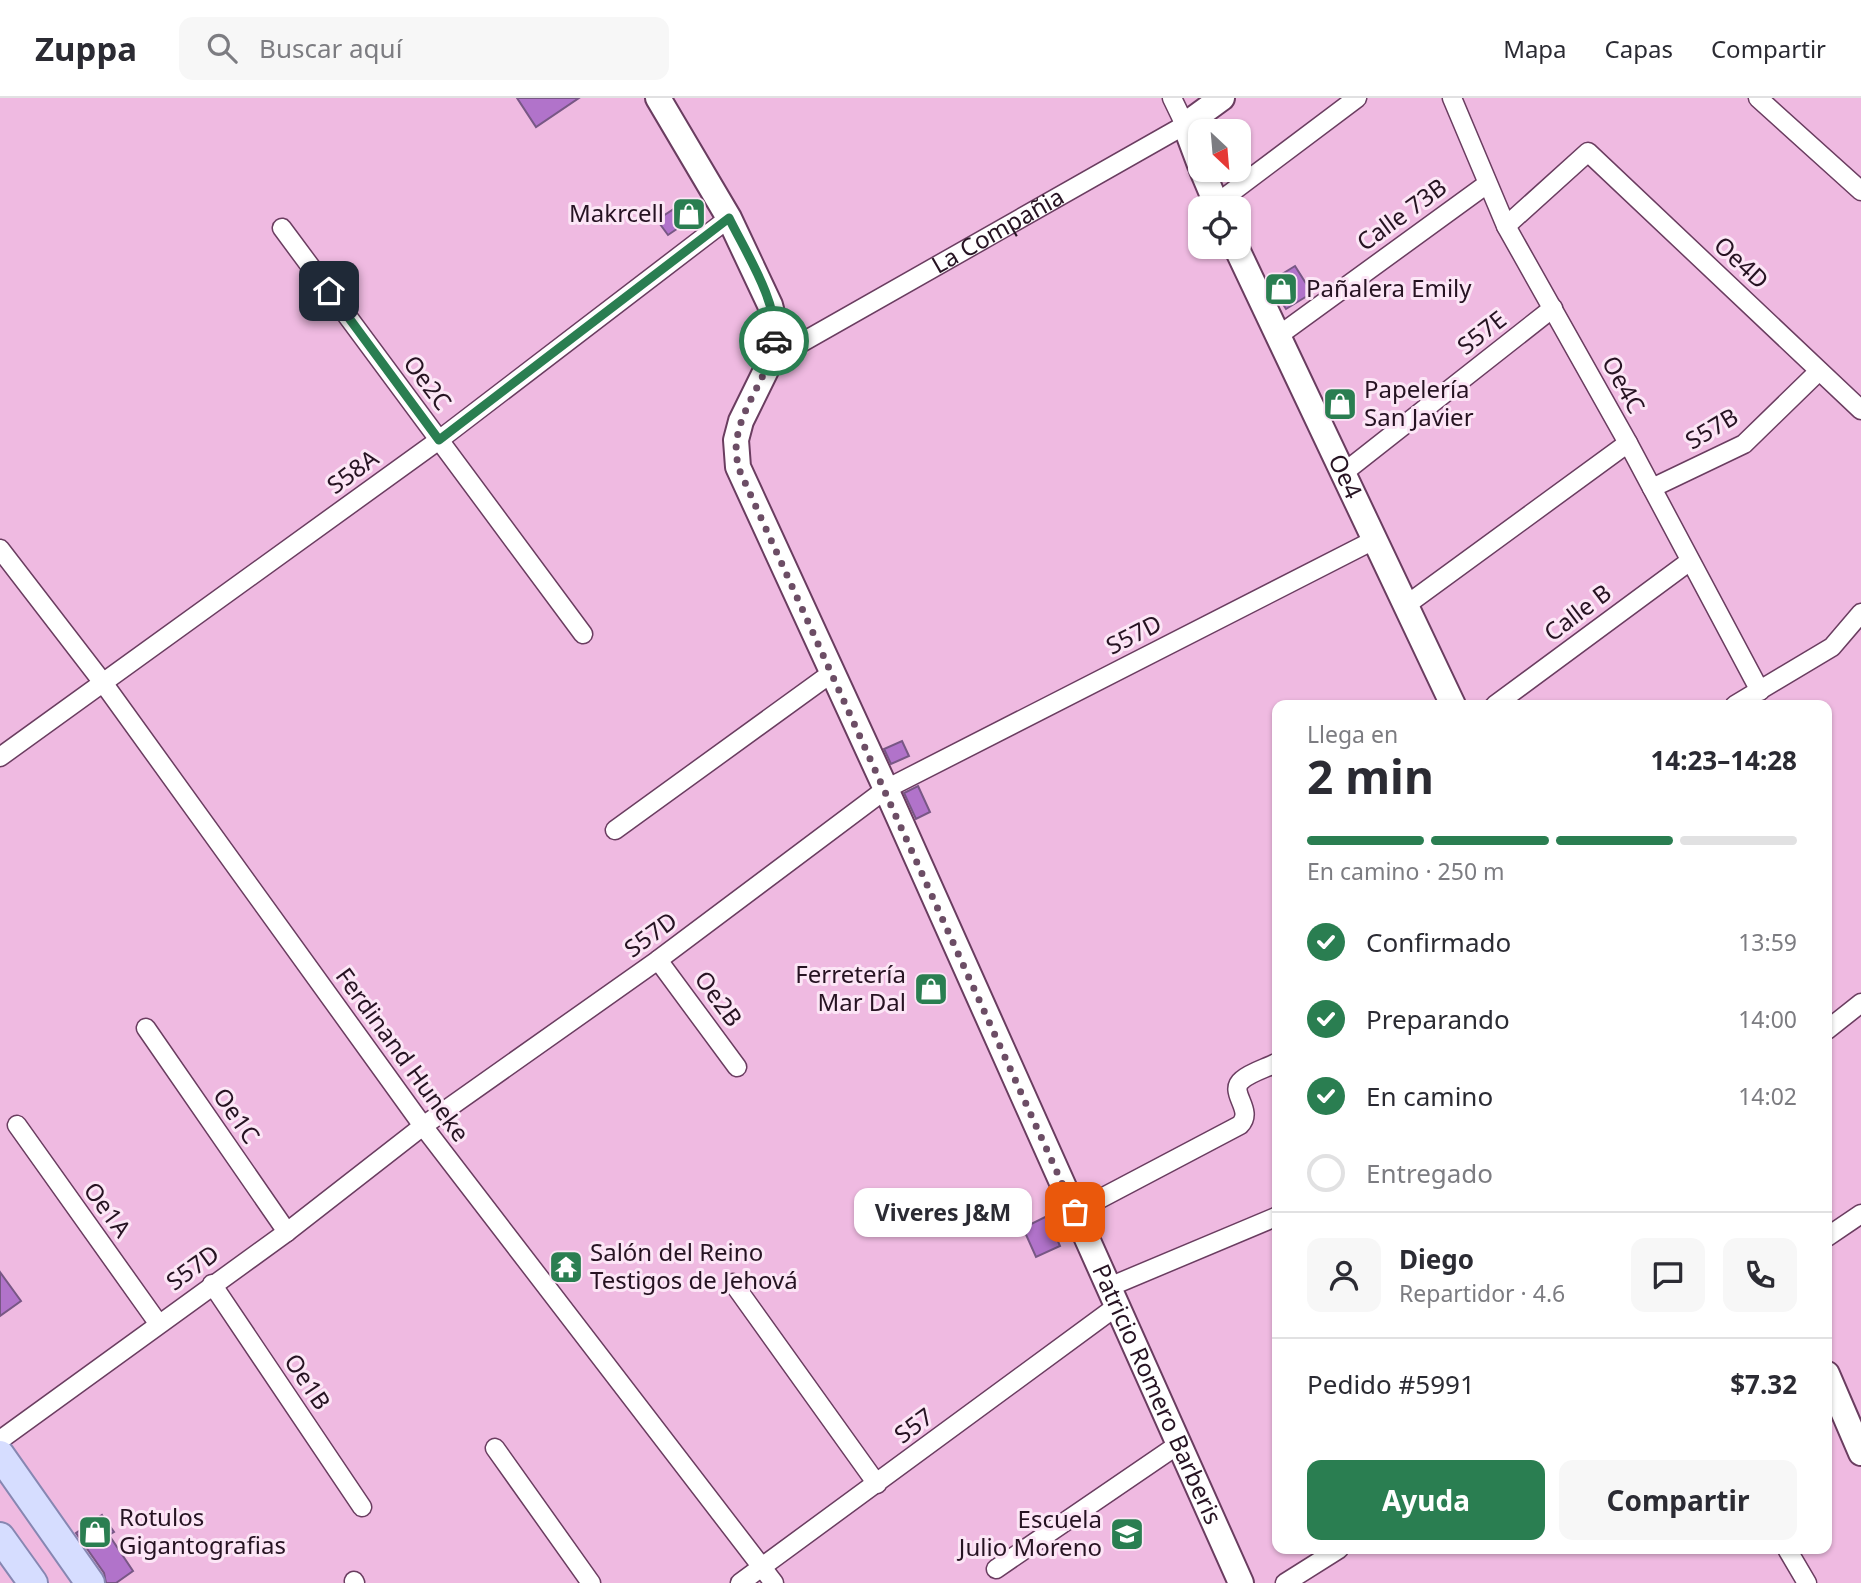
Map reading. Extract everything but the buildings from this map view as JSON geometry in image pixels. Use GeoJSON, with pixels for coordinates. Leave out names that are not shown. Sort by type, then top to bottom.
{"type":"FeatureCollection","features":[{"type":"Feature","properties":{"kind":"main road"},"geometry":{"type":"LineString","coordinates":[[0,1455],[90,1583]]}},
{"type":"Feature","properties":{"kind":"main road"},"geometry":{"type":"LineString","coordinates":[[0,1537],[33,1583]]}},
{"type":"Feature","properties":{"kind":"street","name":"Patricio Romero Barberis"},"geometry":{"type":"LineString","coordinates":[[658,98],[729,218],[770,305],[776,328],[771,360],[741,421],[736,440],[738,467],[886,789],[1241,1583]]}},
{"type":"Feature","properties":{"kind":"street"},"geometry":{"type":"LineString","coordinates":[[1172,98],[1188,133]]}},
{"type":"Feature","properties":{"kind":"street","name":"La Compañia"},"geometry":{"type":"LineString","coordinates":[[771,360],[1185,125],[1222,98]]}},
{"type":"Feature","properties":{"kind":"street"},"geometry":{"type":"LineString","coordinates":[[1230,196],[1357,98]]}},
{"type":"Feature","properties":{"kind":"street","name":"Oe4C"},"geometry":{"type":"LineString","coordinates":[[1452,98],[1506,226],[1628,443],[1760,691]]}},
{"type":"Feature","properties":{"kind":"street"},"geometry":{"type":"LineString","coordinates":[[1758,98],[1861,191]]}},
{"type":"Feature","properties":{"kind":"street","name":"Oe4D"},"geometry":{"type":"LineString","coordinates":[[1506,226],[1588,152],[1861,410]]}},
{"type":"Feature","properties":{"kind":"street","name":"Calle 73B"},"geometry":{"type":"LineString","coordinates":[[1278,336],[1487,184]]}},
{"type":"Feature","properties":{"kind":"street","name":"S58A"},"geometry":{"type":"LineString","coordinates":[[0,757],[439,440],[729,218]]}},
{"type":"Feature","properties":{"kind":"street","name":"Oe2C"},"geometry":{"type":"LineString","coordinates":[[282,228],[583,634]]}},
{"type":"Feature","properties":{"kind":"street","name":"Oe4"},"geometry":{"type":"LineString","coordinates":[[1242,259],[1451,700]]}},
{"type":"Feature","properties":{"kind":"street","name":"S57E"},"geometry":{"type":"LineString","coordinates":[[1342,474],[1552,308]]}},
{"type":"Feature","properties":{"kind":"street","name":"S57B"},"geometry":{"type":"LineString","coordinates":[[1652,488],[1744,444],[1819,371]]}},
{"type":"Feature","properties":{"kind":"street"},"geometry":{"type":"LineString","coordinates":[[1405,606],[1628,443]]}},
{"type":"Feature","properties":{"kind":"street","name":"S57D"},"geometry":{"type":"LineString","coordinates":[[0,1440],[287,1232],[423,1126],[659,960],[886,789],[1374,540]]}},
{"type":"Feature","properties":{"kind":"street","name":"Ferdinand Huneke"},"geometry":{"type":"LineString","coordinates":[[0,549],[104,684],[423,1126],[774,1583]]}},
{"type":"Feature","properties":{"kind":"street","name":"Calle B"},"geometry":{"type":"LineString","coordinates":[[1502,700],[1690,561]]}},
{"type":"Feature","properties":{"kind":"street"},"geometry":{"type":"LineString","coordinates":[[1744,700],[1832,647],[1861,613]]}},
{"type":"Feature","properties":{"kind":"street"},"geometry":{"type":"LineString","coordinates":[[615,830],[833,672]]}},
{"type":"Feature","properties":{"kind":"street","name":"Oe2B"},"geometry":{"type":"LineString","coordinates":[[659,960],[737,1067]]}},
{"type":"Feature","properties":{"kind":"street"},"geometry":{"type":"LineString","coordinates":[[1832,1026],[1861,1003]]}},
{"type":"Feature","properties":{"kind":"street","name":"Oe1C"},"geometry":{"type":"LineString","coordinates":[[146,1028],[287,1232]]}},
{"type":"Feature","properties":{"kind":"street"},"geometry":{"type":"LineString","coordinates":[[1075,1212],[1240,1125],[1246,1119],[1247,1112],[1238,1085],[1272,1065]]}},
{"type":"Feature","properties":{"kind":"street","name":"Oe1A"},"geometry":{"type":"LineString","coordinates":[[17,1125],[158,1323]]}},
{"type":"Feature","properties":{"kind":"street"},"geometry":{"type":"LineString","coordinates":[[1832,1234],[1861,1214]]}},
{"type":"Feature","properties":{"kind":"street","name":"S57"},"geometry":{"type":"LineString","coordinates":[[740,1583],[877,1484],[1113,1297],[1272,1219]]}},
{"type":"Feature","properties":{"kind":"street"},"geometry":{"type":"LineString","coordinates":[[733,1283],[877,1484]]}},
{"type":"Feature","properties":{"kind":"street","name":"Oe1B"},"geometry":{"type":"LineString","coordinates":[[212,1284],[362,1507]]}},
{"type":"Feature","properties":{"kind":"street"},"geometry":{"type":"LineString","coordinates":[[1832,1386],[1861,1453]]}},
{"type":"Feature","properties":{"kind":"street"},"geometry":{"type":"LineString","coordinates":[[996,1569],[1179,1444]]}},
{"type":"Feature","properties":{"kind":"street"},"geometry":{"type":"LineString","coordinates":[[495,1448],[591,1583]]}},
{"type":"Feature","properties":{"kind":"street"},"geometry":{"type":"LineString","coordinates":[[1285,1583],[1331,1554]]}},
{"type":"Feature","properties":{"kind":"street"},"geometry":{"type":"LineString","coordinates":[[1790,1554],[1807,1583]]}},
{"type":"Feature","properties":{"kind":"way so far"},"geometry":{"type":"LineString","coordinates":[[774,341],[771,360],[741,421],[736,440],[738,467],[886,789],[1075,1212]]}},
{"type":"Feature","properties":{"kind":"place","name":"Makrcell"},"geometry":{"type":"Point","coordinates":[689,214]}},
{"type":"Feature","properties":{"kind":"place","name":"Pañalera Emily"},"geometry":{"type":"Point","coordinates":[1281,289]}},
{"type":"Feature","properties":{"kind":"place","name":"Papelería San Javier"},"geometry":{"type":"Point","coordinates":[1340,404]}},
{"type":"Feature","properties":{"kind":"place","name":"Ferretería Mar Dal"},"geometry":{"type":"Point","coordinates":[931,989]}},
{"type":"Feature","properties":{"kind":"place","name":"Viveres J&M"},"geometry":{"type":"Point","coordinates":[1075,1212]}},
{"type":"Feature","properties":{"kind":"place","name":"Salón del Reino Testigos de Jehová"},"geometry":{"type":"Point","coordinates":[566,1267]}},
{"type":"Feature","properties":{"kind":"place","name":"Rotulos Gigantografias"},"geometry":{"type":"Point","coordinates":[95,1532]}},
{"type":"Feature","properties":{"kind":"place","name":"Escuela Julio Moreno"},"geometry":{"type":"Point","coordinates":[1127,1534]}},
{"type":"Feature","properties":{"kind":"route"},"geometry":{"type":"LineString","coordinates":[[329,291],[439,440],[729,218],[770,305],[776,328],[774,341]]}}]}
